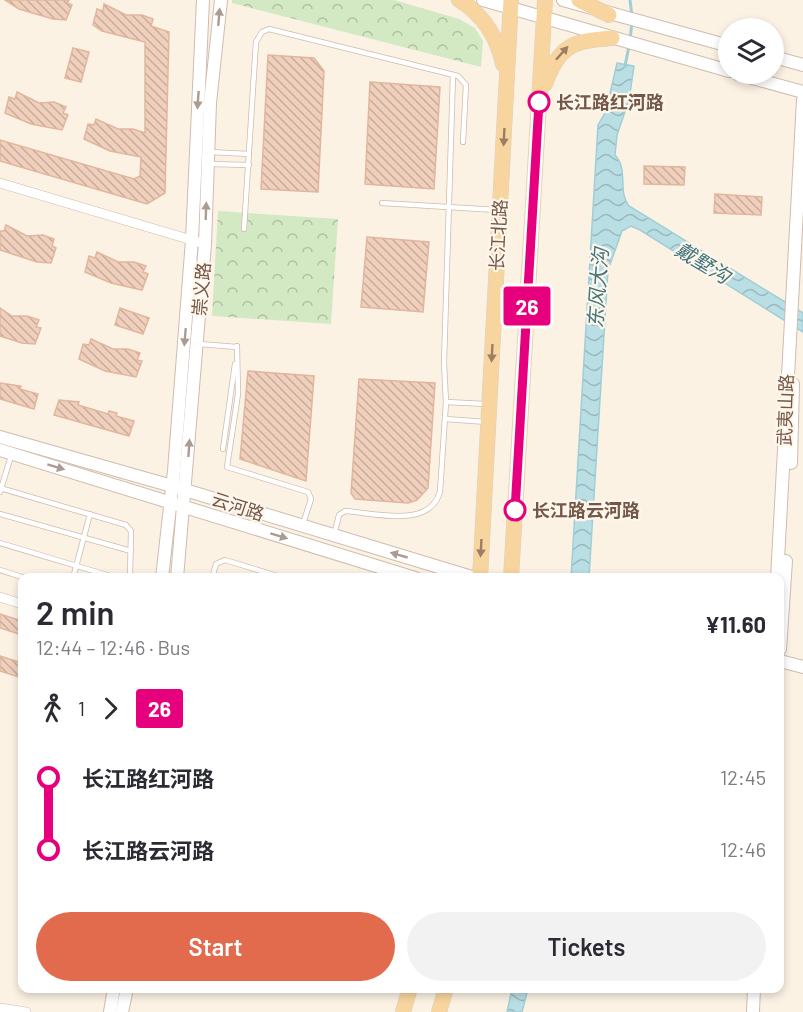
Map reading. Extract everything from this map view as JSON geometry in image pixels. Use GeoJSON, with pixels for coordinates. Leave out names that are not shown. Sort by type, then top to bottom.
{"type":"FeatureCollection","features":[{"type":"Feature","properties":{"kind":"main road"},"geometry":{"type":"LineString","coordinates":[[459,0],[473,9],[491,30],[500,49],[507,79]]}},
{"type":"Feature","properties":{"kind":"main road","name":"长江北路"},"geometry":{"type":"LineString","coordinates":[[512,573],[545,0]]}},
{"type":"Feature","properties":{"kind":"main road"},"geometry":{"type":"LineString","coordinates":[[579,0],[609,15]]}},
{"type":"Feature","properties":{"kind":"main road","name":"长江北路"},"geometry":{"type":"LineString","coordinates":[[480,573],[511,4]]}},
{"type":"Feature","properties":{"kind":"main road"},"geometry":{"type":"LineString","coordinates":[[539,100],[552,63],[569,45],[612,38]]}},
{"type":"Feature","properties":{"kind":"main road"},"geometry":{"type":"LineString","coordinates":[[403,1012],[409,993]]}},
{"type":"Feature","properties":{"kind":"main road"},"geometry":{"type":"LineString","coordinates":[[440,1012],[445,993]]}},
{"type":"Feature","properties":{"kind":"street","name":"崇义路"},"geometry":{"type":"LineString","coordinates":[[163,573],[192,240],[202,0]]}},
{"type":"Feature","properties":{"kind":"street","name":"崇义路"},"geometry":{"type":"LineString","coordinates":[[177,573],[205,244],[207,158],[220,0]]}},
{"type":"Feature","properties":{"kind":"street"},"geometry":{"type":"LineString","coordinates":[[483,0],[511,4],[544,18],[718,68]]}},
{"type":"Feature","properties":{"kind":"street"},"geometry":{"type":"LineString","coordinates":[[563,0],[609,15],[718,43]]}},
{"type":"Feature","properties":{"kind":"street"},"geometry":{"type":"LineString","coordinates":[[784,60],[803,65]]}},
{"type":"Feature","properties":{"kind":"street"},"geometry":{"type":"LineString","coordinates":[[774,84],[803,92]]}},
{"type":"Feature","properties":{"kind":"street","name":"武夷山路"},"geometry":{"type":"LineString","coordinates":[[777,573],[794,303],[803,100]]}},
{"type":"Feature","properties":{"kind":"street"},"geometry":{"type":"LineString","coordinates":[[0,183],[205,244]]}},
{"type":"Feature","properties":{"kind":"street","name":"武夷山路"},"geometry":{"type":"LineString","coordinates":[[794,303],[803,225]]}},
{"type":"Feature","properties":{"kind":"street","name":"武夷山路"},"geometry":{"type":"LineString","coordinates":[[784,581],[794,412],[792,330]]}},
{"type":"Feature","properties":{"kind":"street","name":"云河路"},"geometry":{"type":"LineString","coordinates":[[0,437],[172,486],[458,573]]}},
{"type":"Feature","properties":{"kind":"street","name":"云河路"},"geometry":{"type":"LineString","coordinates":[[6,451],[399,573]]}},
{"type":"Feature","properties":{"kind":"street"},"geometry":{"type":"LineString","coordinates":[[0,597],[18,603]]}},
{"type":"Feature","properties":{"kind":"street"},"geometry":{"type":"LineString","coordinates":[[784,662],[803,667]]}},
{"type":"Feature","properties":{"kind":"street"},"geometry":{"type":"LineString","coordinates":[[110,1012],[113,993]]}},
{"type":"Feature","properties":{"kind":"street"},"geometry":{"type":"LineString","coordinates":[[122,1012],[126,993]]}},
{"type":"Feature","properties":{"kind":"street"},"geometry":{"type":"LineString","coordinates":[[753,1012],[754,993]]}},
{"type":"Feature","properties":{"kind":"street"},"geometry":{"type":"LineString","coordinates":[[0,1008],[26,1012]]}},
{"type":"Feature","properties":{"kind":"lane"},"geometry":{"type":"LineString","coordinates":[[244,228],[256,42],[262,32],[269,29],[459,76],[466,85],[463,142]]}},
{"type":"Feature","properties":{"kind":"lane"},"geometry":{"type":"LineString","coordinates":[[334,536],[339,515],[345,511],[420,515],[437,503],[440,492],[446,402],[453,75]]}},
{"type":"Feature","properties":{"kind":"lane"},"geometry":{"type":"LineString","coordinates":[[207,158],[249,154]]}},
{"type":"Feature","properties":{"kind":"lane"},"geometry":{"type":"LineString","coordinates":[[207,158],[249,165]]}},
{"type":"Feature","properties":{"kind":"lane"},"geometry":{"type":"LineString","coordinates":[[382,203],[500,210]]}},
{"type":"Feature","properties":{"kind":"lane"},"geometry":{"type":"LineString","coordinates":[[196,344],[237,346]]}},
{"type":"Feature","properties":{"kind":"lane"},"geometry":{"type":"LineString","coordinates":[[223,449],[237,346]]}},
{"type":"Feature","properties":{"kind":"lane"},"geometry":{"type":"LineString","coordinates":[[237,346],[238,394],[227,467],[308,492],[311,499],[303,527]]}},
{"type":"Feature","properties":{"kind":"lane"},"geometry":{"type":"LineString","coordinates":[[446,402],[489,404]]}},
{"type":"Feature","properties":{"kind":"lane"},"geometry":{"type":"LineString","coordinates":[[445,419],[488,422]]}},
{"type":"Feature","properties":{"kind":"lane"},"geometry":{"type":"LineString","coordinates":[[6,451],[0,490],[126,525],[131,531],[130,573]]}},
{"type":"Feature","properties":{"kind":"lane"},"geometry":{"type":"LineString","coordinates":[[0,514],[131,552]]}},
{"type":"Feature","properties":{"kind":"lane"},"geometry":{"type":"LineString","coordinates":[[74,573],[90,514]]}},
{"type":"Feature","properties":{"kind":"lane"},"geometry":{"type":"LineString","coordinates":[[0,543],[101,573]]}},
{"type":"Feature","properties":{"kind":"lane"},"geometry":{"type":"LineString","coordinates":[[213,573],[216,564],[225,560],[268,573]]}},
{"type":"Feature","properties":{"kind":"lane"},"geometry":{"type":"LineString","coordinates":[[0,570],[18,576]]}},
{"type":"Feature","properties":{"kind":"green space"},"geometry":{"type":"Polygon","coordinates":[[[232,0],[394,0],[459,19],[475,28],[483,41],[481,67],[232,3],[232,0]]]}},
{"type":"Feature","properties":{"kind":"green space"},"geometry":{"type":"Polygon","coordinates":[[[218,211],[338,219],[331,324],[212,316],[218,211]]]}},
{"type":"Feature","properties":{"kind":"water","name":"戴墅沟"},"geometry":{"type":"Polygon","coordinates":[[[617,63],[634,66],[629,100],[617,135],[615,155],[621,167],[624,194],[629,206],[803,313],[803,332],[640,230],[631,226],[622,231],[608,270],[589,573],[571,573],[598,125],[606,111],[617,63]]]}},
{"type":"Feature","properties":{"kind":"water"},"geometry":{"type":"Polygon","coordinates":[[[511,993],[527,993],[522,1012],[507,1012],[511,993]]]}},
{"type":"Feature","properties":{"kind":"building"},"geometry":{"type":"Polygon","coordinates":[[[5,0],[69,0],[67,3],[72,5],[66,20],[53,19],[19,9],[5,0]]]}},
{"type":"Feature","properties":{"kind":"building"},"geometry":{"type":"Polygon","coordinates":[[[104,4],[126,15],[142,15],[153,19],[151,26],[169,32],[165,193],[147,204],[0,161],[0,140],[134,179],[140,176],[141,157],[110,151],[84,139],[88,124],[94,125],[96,119],[118,129],[133,129],[145,133],[145,42],[102,31],[93,25],[97,9],[103,11],[104,4]]]}},
{"type":"Feature","properties":{"kind":"building"},"geometry":{"type":"Polygon","coordinates":[[[73,48],[89,52],[81,82],[65,78],[73,48]]]}},
{"type":"Feature","properties":{"kind":"building"},"geometry":{"type":"Polygon","coordinates":[[[268,55],[314,58],[324,71],[318,192],[261,189],[268,55]]]}},
{"type":"Feature","properties":{"kind":"building"},"geometry":{"type":"Polygon","coordinates":[[[370,82],[440,87],[434,189],[365,184],[370,82]]]}},
{"type":"Feature","properties":{"kind":"building"},"geometry":{"type":"Polygon","coordinates":[[[17,92],[39,103],[54,102],[66,107],[63,113],[68,115],[62,130],[31,124],[5,113],[9,97],[15,99],[17,92]]]}},
{"type":"Feature","properties":{"kind":"building"},"geometry":{"type":"Polygon","coordinates":[[[644,166],[685,167],[684,185],[644,184],[644,166]]]}},
{"type":"Feature","properties":{"kind":"building"},"geometry":{"type":"Polygon","coordinates":[[[715,194],[762,197],[761,215],[714,213],[715,194]]]}},
{"type":"Feature","properties":{"kind":"building"},"geometry":{"type":"Polygon","coordinates":[[[6,225],[27,236],[43,235],[54,239],[52,246],[56,248],[51,263],[37,262],[0,250],[0,231],[4,231],[6,225]]]}},
{"type":"Feature","properties":{"kind":"building"},"geometry":{"type":"Polygon","coordinates":[[[367,237],[429,242],[423,312],[361,307],[367,237]]]}},
{"type":"Feature","properties":{"kind":"building"},"geometry":{"type":"Polygon","coordinates":[[[97,252],[118,262],[134,262],[146,266],[143,272],[148,274],[142,290],[111,283],[85,272],[89,256],[95,258],[97,252]]]}},
{"type":"Feature","properties":{"kind":"building"},"geometry":{"type":"Polygon","coordinates":[[[0,308],[12,316],[27,316],[39,320],[36,327],[41,328],[35,344],[22,343],[0,336],[0,308]]]}},
{"type":"Feature","properties":{"kind":"building"},"geometry":{"type":"Polygon","coordinates":[[[120,308],[149,318],[143,334],[115,325],[120,308]]]}},
{"type":"Feature","properties":{"kind":"building"},"geometry":{"type":"Polygon","coordinates":[[[91,339],[113,349],[128,349],[140,353],[137,360],[142,361],[136,377],[105,371],[79,359],[83,344],[89,345],[91,339]]]}},
{"type":"Feature","properties":{"kind":"building"},"geometry":{"type":"Polygon","coordinates":[[[248,371],[314,376],[306,481],[240,459],[248,371]]]}},
{"type":"Feature","properties":{"kind":"building"},"geometry":{"type":"Polygon","coordinates":[[[359,379],[435,383],[428,488],[417,500],[408,503],[355,499],[351,493],[359,379]]]}},
{"type":"Feature","properties":{"kind":"building"},"geometry":{"type":"Polygon","coordinates":[[[0,383],[21,386],[20,389],[38,394],[34,409],[0,399],[0,383]]]}},
{"type":"Feature","properties":{"kind":"building"},"geometry":{"type":"Polygon","coordinates":[[[59,400],[79,402],[78,405],[108,414],[109,411],[117,413],[116,416],[134,421],[129,436],[54,415],[59,400]]]}},
{"type":"Feature","properties":{"kind":"building"},"geometry":{"type":"Polygon","coordinates":[[[0,614],[18,620],[18,634],[0,628],[0,614]]]}},
{"type":"Feature","properties":{"kind":"building"},"geometry":{"type":"Polygon","coordinates":[[[0,656],[18,662],[18,677],[0,671],[0,656]]]}},
{"type":"Feature","properties":{"kind":"waterway","name":"东风大沟"},"geometry":{"type":"LineString","coordinates":[[630,0],[632,16]]}},
{"type":"Feature","properties":{"kind":"waterway","name":"东风大沟"},"geometry":{"type":"LineString","coordinates":[[630,40],[632,22]]}},
{"type":"Feature","properties":{"kind":"waterway","name":"东风大沟"},"geometry":{"type":"LineString","coordinates":[[625,66],[629,46]]}},
{"type":"Feature","properties":{"kind":"bus line","name":"26"},"geometry":{"type":"LineString","coordinates":[[515,510],[539,102]]}},
{"type":"Feature","properties":{"kind":"place","name":"长江路红河路"},"geometry":{"type":"Point","coordinates":[539,102]}},
{"type":"Feature","properties":{"kind":"place","name":"长江路云河路"},"geometry":{"type":"Point","coordinates":[515,510]}}]}
